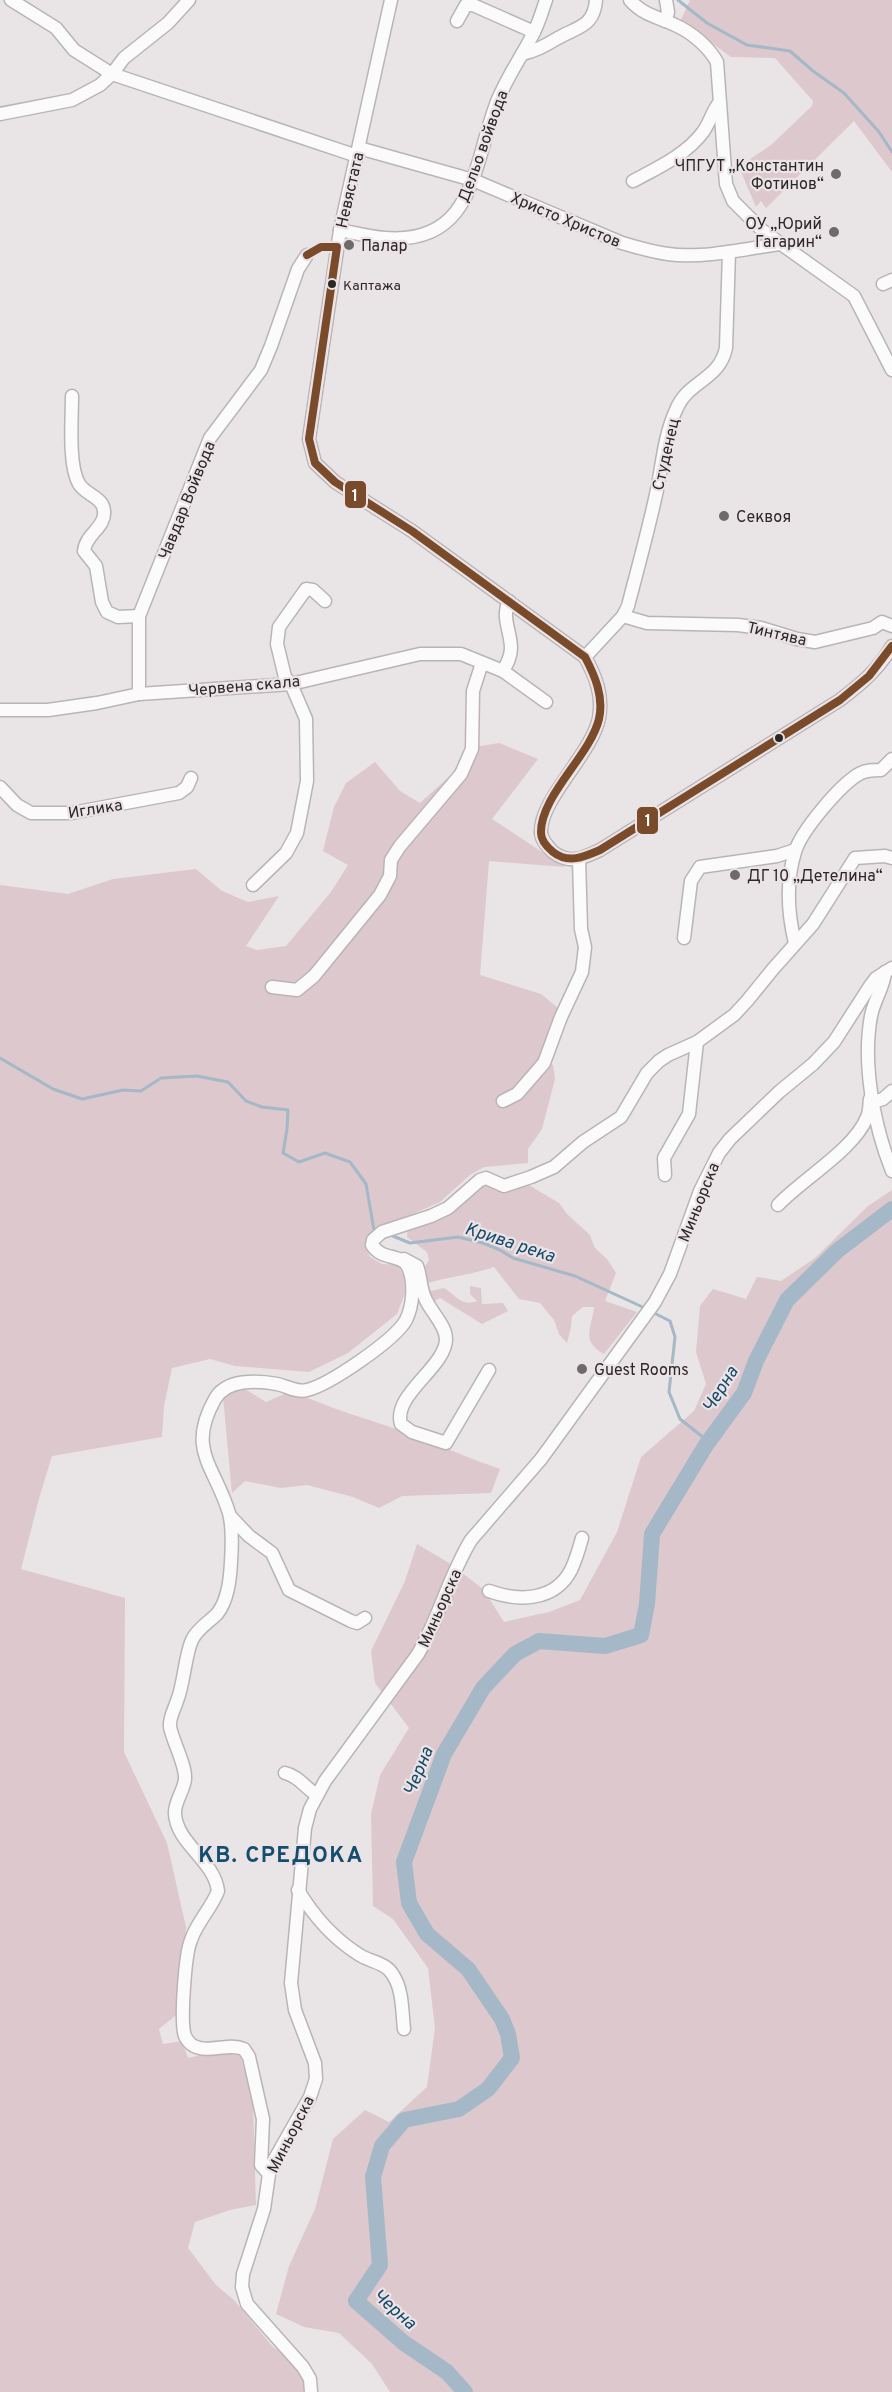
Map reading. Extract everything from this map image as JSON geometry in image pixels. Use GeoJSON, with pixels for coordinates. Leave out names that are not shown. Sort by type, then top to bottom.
{"type":"FeatureCollection","features":[{"type":"Feature","properties":{"kind":"street","name":"Христо Христов"},"geometry":{"type":"LineString","coordinates":[[11,0],[56,28],[74,50],[112,74],[358,152],[473,180],[622,243],[670,255],[729,252],[779,244]]}},
{"type":"Feature","properties":{"kind":"street"},"geometry":{"type":"LineString","coordinates":[[0,114],[72,100],[100,85],[124,58],[168,23],[189,0]]}},
{"type":"Feature","properties":{"kind":"street","name":"Невястата"},"geometry":{"type":"LineString","coordinates":[[391,0],[340,230],[309,439],[315,463],[335,482],[412,531],[585,657],[597,679],[601,700],[599,720],[590,742],[555,796],[544,818],[541,833],[545,843],[560,856],[569,860],[579,859]]}},
{"type":"Feature","properties":{"kind":"street","name":"Дельо войвода"},"geometry":{"type":"LineString","coordinates":[[340,230],[385,238],[420,236],[435,230],[456,213],[465,201],[473,180],[495,105],[534,32],[546,0]]}},
{"type":"Feature","properties":{"kind":"street"},"geometry":{"type":"LineString","coordinates":[[522,54],[532,52],[578,29],[588,21],[595,10],[596,0]]}},
{"type":"Feature","properties":{"kind":"street"},"geometry":{"type":"LineString","coordinates":[[630,0],[638,9],[689,33],[712,53],[717,62],[726,184],[733,201],[779,244],[854,296],[892,370]]}},
{"type":"Feature","properties":{"kind":"street"},"geometry":{"type":"LineString","coordinates":[[665,21],[668,12],[666,0]]}},
{"type":"Feature","properties":{"kind":"street"},"geometry":{"type":"LineString","coordinates":[[456,21],[466,5],[473,5],[534,32]]}},
{"type":"Feature","properties":{"kind":"street"},"geometry":{"type":"LineString","coordinates":[[633,181],[676,157],[696,140],[719,103]]}},
{"type":"Feature","properties":{"kind":"street","name":"Студенец"},"geometry":{"type":"LineString","coordinates":[[585,657],[623,616],[628,606],[656,498],[660,471],[675,411],[681,399],[718,369],[724,360],[729,252]]}},
{"type":"Feature","properties":{"kind":"street","name":"Чавдар Войвода"},"geometry":{"type":"LineString","coordinates":[[139,694],[139,616],[210,438],[261,370],[272,346],[298,269],[307,255]]}},
{"type":"Feature","properties":{"kind":"street"},"geometry":{"type":"LineString","coordinates":[[72,396],[71,452],[79,485],[102,502],[105,512],[100,524],[84,543],[84,551],[96,566],[102,602],[107,612],[118,617],[139,616]]}},
{"type":"Feature","properties":{"kind":"street"},"geometry":{"type":"LineString","coordinates":[[253,885],[286,853],[297,833],[308,781],[306,719],[291,684],[285,677],[277,644],[279,627],[306,589],[313,590],[325,601]]}},
{"type":"Feature","properties":{"kind":"street"},"geometry":{"type":"LineString","coordinates":[[503,671],[510,657],[511,647],[506,617],[509,601]]}},
{"type":"Feature","properties":{"kind":"street","name":"Тинтява"},"geometry":{"type":"LineString","coordinates":[[623,616],[647,623],[738,625],[760,628],[815,642],[873,628],[882,622],[892,626]]}},
{"type":"Feature","properties":{"kind":"street"},"geometry":{"type":"LineString","coordinates":[[503,1101],[517,1094],[544,1063],[561,1017],[582,972],[585,947],[581,929],[579,859],[600,850],[840,700],[882,664],[892,646]]}},
{"type":"Feature","properties":{"kind":"street","name":"Червена скала"},"geometry":{"type":"LineString","coordinates":[[0,710],[48,710],[139,694],[291,684],[420,654],[461,654],[503,671],[546,702]]}},
{"type":"Feature","properties":{"kind":"street"},"geometry":{"type":"LineString","coordinates":[[272,987],[297,990],[314,976],[380,894],[390,876],[391,860],[400,846],[461,774],[472,749],[473,691],[482,663]]}},
{"type":"Feature","properties":{"kind":"street"},"geometry":{"type":"LineString","coordinates":[[795,943],[789,907],[790,878],[795,850],[819,814],[846,784],[869,770],[881,770],[892,759]]}},
{"type":"Feature","properties":{"kind":"street","name":"Иглика"},"geometry":{"type":"LineString","coordinates":[[0,787],[26,811],[72,813],[179,793],[187,787],[191,778]]}},
{"type":"Feature","properties":{"kind":"street"},"geometry":{"type":"LineString","coordinates":[[684,938],[691,881],[700,867],[777,856],[795,850]]}},
{"type":"Feature","properties":{"kind":"street"},"geometry":{"type":"LineString","coordinates":[[489,1370],[446,1443],[412,1432],[401,1424],[400,1415],[408,1398],[443,1352],[446,1340],[443,1328],[422,1291],[417,1266],[409,1260],[379,1254],[372,1245],[376,1236],[448,1208],[480,1180],[486,1178],[504,1185],[554,1167],[583,1142],[621,1117],[646,1073],[659,1061],[697,1042],[734,1015],[823,911],[855,858],[892,858]]}},
{"type":"Feature","properties":{"kind":"street"},"geometry":{"type":"LineString","coordinates":[[889,970],[871,1016],[868,1054],[874,1102],[883,1144],[892,1171]]}},
{"type":"Feature","properties":{"kind":"street","name":"Миньорска"},"geometry":{"type":"LineString","coordinates":[[311,2392],[310,2379],[303,2367],[248,2304],[242,2288],[243,2274],[264,2209],[268,2174],[310,2097],[316,2079],[315,2062],[295,2010],[291,1983],[298,1890],[305,1828],[310,1809],[317,1794],[418,1654],[428,1637],[462,1554],[471,1540],[541,1459],[655,1302],[670,1274],[700,1191],[719,1153],[730,1139],[834,1042],[870,986],[889,970]]}},
{"type":"Feature","properties":{"kind":"street"},"geometry":{"type":"LineString","coordinates":[[665,1175],[664,1158],[688,1114],[697,1042]]}},
{"type":"Feature","properties":{"kind":"street"},"geometry":{"type":"LineString","coordinates":[[778,1205],[803,1181],[827,1165],[862,1126],[868,1113],[872,1089]]}},
{"type":"Feature","properties":{"kind":"street"},"geometry":{"type":"LineString","coordinates":[[874,1102],[883,1099],[892,1091]]}},
{"type":"Feature","properties":{"kind":"street"},"geometry":{"type":"LineString","coordinates":[[268,2174],[261,2165],[262,2119],[249,2057],[244,2049],[234,2046],[196,2048],[189,2043],[184,2034],[184,1993],[188,1950],[191,1938],[218,1892],[214,1874],[181,1830],[175,1813],[185,1780],[170,1724],[178,1700],[191,1641],[218,1613],[225,1600],[231,1562],[230,1516],[222,1493],[204,1458],[201,1442],[214,1400],[225,1388],[257,1381],[305,1391],[332,1379],[365,1357],[405,1322],[410,1310],[412,1283],[409,1268],[400,1260]]}},
{"type":"Feature","properties":{"kind":"street"},"geometry":{"type":"LineString","coordinates":[[230,1516],[249,1536],[272,1553],[289,1590],[351,1621],[357,1623],[365,1618]]}},
{"type":"Feature","properties":{"kind":"street"},"geometry":{"type":"LineString","coordinates":[[489,1591],[507,1597],[533,1597],[549,1594],[565,1580],[573,1568],[582,1538]]}},
{"type":"Feature","properties":{"kind":"street"},"geometry":{"type":"LineString","coordinates":[[285,1773],[292,1774],[309,1790],[317,1794]]}},
{"type":"Feature","properties":{"kind":"street"},"geometry":{"type":"LineString","coordinates":[[298,1890],[311,1912],[338,1939],[358,1954],[390,1970],[400,1993],[404,2029]]}},
{"type":"Feature","properties":{"kind":"shaded area"},"geometry":{"type":"Polygon","coordinates":[[[690,0],[892,0],[892,172],[854,121],[766,208],[761,201],[756,207],[739,167],[771,145],[812,106],[813,101],[775,58],[731,57],[694,30],[678,26],[690,0]]]}},
{"type":"Feature","properties":{"kind":"shaded area"},"geometry":{"type":"Polygon","coordinates":[[[499,743],[538,759],[492,819],[565,867],[489,861],[480,975],[541,994],[558,1008],[541,1059],[553,1065],[555,1079],[542,1129],[528,1149],[528,1163],[484,1167],[470,1175],[440,1202],[378,1226],[369,1235],[366,1247],[370,1257],[382,1264],[398,1265],[404,1277],[405,1293],[397,1314],[348,1353],[309,1372],[235,1366],[210,1359],[172,1368],[164,1406],[162,1437],[52,1456],[21,1569],[125,1598],[124,1752],[167,1843],[186,1927],[180,2012],[159,2029],[163,2044],[182,2041],[188,2058],[223,2050],[240,2054],[253,2103],[256,2205],[230,2210],[195,2222],[188,2248],[216,2285],[234,2300],[272,2346],[302,2368],[310,2392],[0,2392],[0,885],[68,894],[113,879],[196,869],[222,891],[248,902],[279,896],[246,946],[257,950],[286,946],[331,892],[348,865],[323,851],[334,807],[346,783],[375,762],[400,791],[420,803],[451,775],[469,748],[499,743]]]}},
{"type":"Feature","properties":{"kind":"shaded area"},"geometry":{"type":"Polygon","coordinates":[[[497,1175],[504,1181],[527,1184],[559,1203],[567,1214],[590,1235],[595,1248],[607,1259],[616,1273],[605,1301],[637,1312],[604,1354],[592,1344],[590,1339],[594,1307],[583,1307],[572,1316],[567,1343],[559,1334],[554,1320],[540,1303],[519,1299],[494,1267],[428,1283],[431,1291],[444,1288],[467,1302],[477,1301],[470,1294],[470,1286],[481,1288],[482,1304],[503,1303],[508,1311],[482,1324],[440,1298],[426,1306],[415,1298],[424,1268],[429,1260],[427,1252],[407,1237],[408,1225],[487,1177],[497,1175]]]}},
{"type":"Feature","properties":{"kind":"shaded area"},"geometry":{"type":"Polygon","coordinates":[[[892,1190],[892,2392],[390,2392],[372,2364],[339,2333],[304,2327],[276,2314],[289,2266],[315,2209],[333,2139],[365,2110],[389,2122],[427,2087],[435,2028],[428,1968],[393,1919],[373,1906],[371,1814],[380,1775],[409,1728],[375,1683],[371,1651],[405,1581],[417,1544],[449,1563],[483,1589],[504,1622],[549,1612],[580,1600],[617,1532],[641,1457],[694,1411],[706,1384],[696,1352],[700,1306],[713,1289],[746,1299],[757,1277],[781,1281],[815,1258],[868,1206],[892,1190]]]}},
{"type":"Feature","properties":{"kind":"shaded area"},"geometry":{"type":"Polygon","coordinates":[[[242,1387],[266,1402],[291,1391],[500,1469],[491,1493],[402,1496],[379,1508],[353,1497],[307,1485],[281,1488],[245,1481],[232,1493],[223,1397],[242,1387]]]}},
{"type":"Feature","properties":{"kind":"waterway"},"geometry":{"type":"LineString","coordinates":[[678,0],[707,23],[747,45],[790,51],[844,93],[879,132],[892,152]]}},
{"type":"Feature","properties":{"kind":"waterway","name":"Крива река"},"geometry":{"type":"LineString","coordinates":[[0,1058],[53,1089],[82,1099],[123,1090],[141,1091],[161,1078],[197,1076],[228,1082],[246,1101],[262,1107],[288,1110],[283,1153],[299,1162],[325,1153],[350,1162],[366,1184],[374,1230],[379,1231]]}},
{"type":"Feature","properties":{"kind":"waterway","name":"Черна"},"geometry":{"type":"LineString","coordinates":[[465,2392],[447,2372],[404,2343],[356,2301],[380,2265],[373,2177],[382,2146],[404,2120],[459,2109],[488,2089],[512,2058],[508,2034],[502,2019],[468,1969],[427,1934],[409,1903],[404,1862],[444,1754],[483,1688],[515,1654],[539,1641],[605,1646],[641,1635],[647,1604],[652,1534],[706,1445],[744,1393],[756,1361],[787,1300],[837,1251],[892,1209]]}},
{"type":"Feature","properties":{"kind":"waterway","name":"Крива река"},"geometry":{"type":"LineString","coordinates":[[388,1234],[410,1243],[458,1237],[483,1243],[513,1258],[575,1276],[647,1309]]}},
{"type":"Feature","properties":{"kind":"waterway","name":"Крива река"},"geometry":{"type":"LineString","coordinates":[[652,1312],[670,1321],[675,1337],[669,1392],[680,1419],[704,1438],[706,1445]]}},
{"type":"Feature","properties":{"kind":"transit line","name":"1"},"geometry":{"type":"LineString","coordinates":[[307,255],[321,247],[337,247],[309,439],[315,463],[335,482],[412,531],[585,657],[592,672],[598,687],[599,719],[594,733],[548,805],[543,819],[542,838],[553,852],[564,858],[570,858],[582,857],[600,850],[840,700],[869,676],[892,646]]}},
{"type":"Feature","properties":{"kind":"place","name":"ЧПГУТ „Константин Фотинов“"},"geometry":{"type":"Point","coordinates":[836,174]}},
{"type":"Feature","properties":{"kind":"place","name":"ОУ „Юрий Гагарин“"},"geometry":{"type":"Point","coordinates":[834,232]}},
{"type":"Feature","properties":{"kind":"place","name":"Палар"},"geometry":{"type":"Point","coordinates":[349,245]}},
{"type":"Feature","properties":{"kind":"place","name":"Каптажа"},"geometry":{"type":"Point","coordinates":[332,284]}},
{"type":"Feature","properties":{"kind":"place","name":"Секвоя"},"geometry":{"type":"Point","coordinates":[724,516]}},
{"type":"Feature","properties":{"kind":"place","name":"ДГ 10 „Детелина“"},"geometry":{"type":"Point","coordinates":[735,875]}},
{"type":"Feature","properties":{"kind":"place","name":"Guest Rooms"},"geometry":{"type":"Point","coordinates":[582,1369]}},
{"type":"Feature","properties":{"kind":"district","name":"КВ. СРЕДОКА"},"geometry":{"type":"Point","coordinates":[281,1854]}}]}
